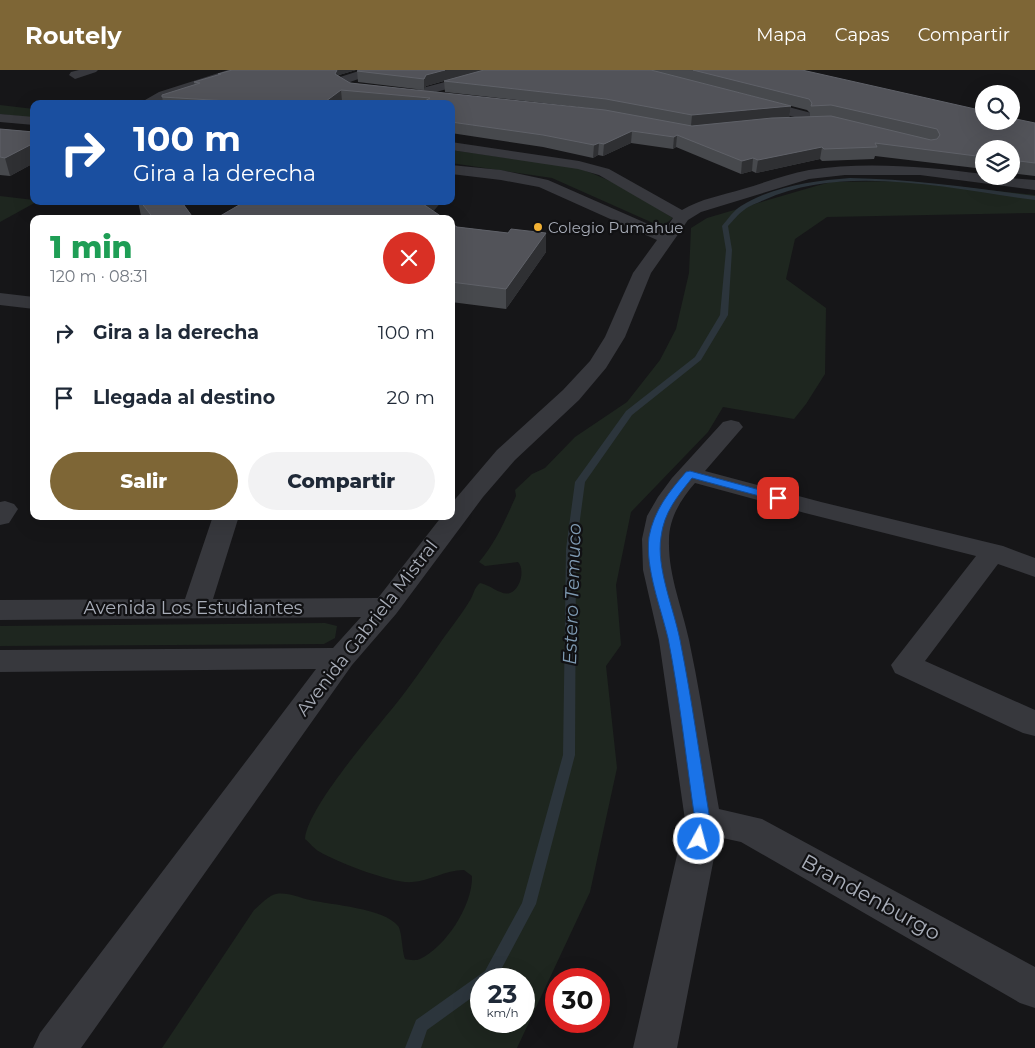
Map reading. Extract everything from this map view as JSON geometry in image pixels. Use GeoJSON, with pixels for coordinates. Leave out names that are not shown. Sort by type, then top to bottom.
{"type":"FeatureCollection","features":[{"type":"Feature","properties":{"kind":"street"},"geometry":{"type":"LineString","coordinates":[[152,100],[240,70]]}},
{"type":"Feature","properties":{"kind":"street"},"geometry":{"type":"LineString","coordinates":[[374,70],[344,80],[344,85],[351,88],[396,93],[418,98],[454,98]]}},
{"type":"Feature","properties":{"kind":"street"},"geometry":{"type":"LineString","coordinates":[[418,98],[503,70]]}},
{"type":"Feature","properties":{"kind":"street"},"geometry":{"type":"LineString","coordinates":[[743,100],[844,126]]}},
{"type":"Feature","properties":{"kind":"street"},"geometry":{"type":"LineString","coordinates":[[0,118],[30,121]]}},
{"type":"Feature","properties":{"kind":"street"},"geometry":{"type":"LineString","coordinates":[[778,124],[829,122]]}},
{"type":"Feature","properties":{"kind":"street"},"geometry":{"type":"LineString","coordinates":[[455,147],[579,165],[604,172],[674,227]]}},
{"type":"Feature","properties":{"kind":"street"},"geometry":{"type":"LineString","coordinates":[[455,168],[501,174],[543,183],[674,227]]}},
{"type":"Feature","properties":{"kind":"street"},"geometry":{"type":"LineString","coordinates":[[674,227],[695,209],[722,200],[808,176],[845,171],[920,171],[1035,185]]}},
{"type":"Feature","properties":{"kind":"street","name":"Avenida Gabriela Mistral"},"geometry":{"type":"LineString","coordinates":[[455,517],[506,455],[571,395],[599,364],[615,337],[642,273],[674,227]]}},
{"type":"Feature","properties":{"kind":"street"},"geometry":{"type":"LineString","coordinates":[[4,303],[30,303]]}},
{"type":"Feature","properties":{"kind":"street"},"geometry":{"type":"LineString","coordinates":[[655,1048],[703,820],[674,640],[655,559],[655,539],[660,516],[667,502],[731,427]]}},
{"type":"Feature","properties":{"kind":"street"},"geometry":{"type":"LineString","coordinates":[[690,474],[814,508],[993,552],[1035,568]]}},
{"type":"Feature","properties":{"kind":"street"},"geometry":{"type":"LineString","coordinates":[[196,608],[225,520]]}},
{"type":"Feature","properties":{"kind":"street","name":"Avenida Gabriela Mistral"},"geometry":{"type":"LineString","coordinates":[[55,1048],[341,658],[386,607],[453,520]]}},
{"type":"Feature","properties":{"kind":"street"},"geometry":{"type":"LineString","coordinates":[[993,552],[906,665],[1035,724]]}},
{"type":"Feature","properties":{"kind":"street","name":"Avenida Los Estudiantes"},"geometry":{"type":"LineString","coordinates":[[0,610],[386,607]]}},
{"type":"Feature","properties":{"kind":"street"},"geometry":{"type":"LineString","coordinates":[[0,661],[341,658]]}},
{"type":"Feature","properties":{"kind":"street","name":"Brandenburgo"},"geometry":{"type":"LineString","coordinates":[[703,820],[749,829],[1035,988]]}},
{"type":"Feature","properties":{"kind":"shaded area"},"geometry":{"type":"Polygon","coordinates":[[[0,105],[30,109],[30,118],[0,114],[0,105]]]}},
{"type":"Feature","properties":{"kind":"shaded area"},"geometry":{"type":"Polygon","coordinates":[[[455,151],[573,167],[587,171],[612,182],[673,218],[665,224],[653,223],[552,178],[455,164],[455,151]]]}},
{"type":"Feature","properties":{"kind":"shaded area"},"geometry":{"type":"Polygon","coordinates":[[[907,181],[1035,195],[1035,213],[827,217],[795,239],[786,279],[826,308],[825,374],[794,419],[723,407],[708,432],[631,512],[616,585],[621,645],[606,666],[617,768],[590,892],[554,968],[545,968],[545,988],[535,1010],[535,968],[470,968],[470,1033],[524,1033],[517,1048],[162,1048],[254,910],[273,895],[289,894],[381,915],[398,926],[405,959],[420,959],[430,953],[456,924],[468,900],[471,887],[472,876],[464,870],[457,870],[412,882],[392,880],[365,872],[318,851],[305,839],[308,826],[326,794],[419,673],[465,608],[478,585],[480,583],[484,584],[507,594],[514,591],[517,587],[521,579],[521,569],[518,562],[485,566],[479,562],[491,547],[500,530],[516,496],[515,490],[532,474],[545,468],[575,437],[627,402],[660,360],[676,329],[689,273],[691,228],[707,218],[831,182],[907,181]]]}},
{"type":"Feature","properties":{"kind":"shaded area"},"geometry":{"type":"Polygon","coordinates":[[[0,196],[30,200],[31,205],[0,222],[0,196]]]}},
{"type":"Feature","properties":{"kind":"shaded area"},"geometry":{"type":"Polygon","coordinates":[[[325,623],[337,626],[335,638],[324,644],[0,646],[0,626],[325,623]]]}},
{"type":"Feature","properties":{"kind":"building"},"geometry":{"type":"Polygon","coordinates":[[[232,70],[337,70],[335,74],[350,83],[605,110],[692,126],[772,118],[831,116],[931,140],[937,139],[940,135],[937,129],[831,105],[811,106],[812,103],[809,99],[693,70],[802,70],[975,109],[975,130],[1020,130],[1020,120],[1035,123],[1035,163],[1020,161],[1020,140],[975,140],[975,156],[875,143],[877,147],[824,149],[822,147],[758,160],[753,158],[742,161],[677,135],[674,137],[632,131],[604,144],[594,145],[543,135],[455,123],[455,100],[427,100],[430,98],[341,90],[327,100],[211,100],[162,97],[162,95],[200,83],[194,82],[221,74],[218,74],[232,70]]]}},
{"type":"Feature","properties":{"kind":"building"},"geometry":{"type":"Polygon","coordinates":[[[445,70],[426,75],[424,79],[357,71],[445,70]]]}},
{"type":"Feature","properties":{"kind":"building"},"geometry":{"type":"Polygon","coordinates":[[[484,70],[651,70],[791,106],[692,115],[606,99],[444,81],[484,70]]]}},
{"type":"Feature","properties":{"kind":"building"},"geometry":{"type":"Polygon","coordinates":[[[0,129],[30,132],[30,145],[5,158],[0,157],[0,129]]]}},
{"type":"Feature","properties":{"kind":"building"},"geometry":{"type":"Polygon","coordinates":[[[143,205],[184,205],[191,215],[151,215],[143,205]]]}},
{"type":"Feature","properties":{"kind":"building"},"geometry":{"type":"Polygon","coordinates":[[[239,205],[424,205],[439,215],[222,215],[239,205]]]}},
{"type":"Feature","properties":{"kind":"building"},"geometry":{"type":"Polygon","coordinates":[[[455,226],[508,233],[511,229],[546,233],[506,289],[455,283],[455,226]]]}},
{"type":"Feature","properties":{"kind":"waterway","name":"Estero Temuco"},"geometry":{"type":"LineString","coordinates":[[494,968],[529,904],[569,755],[571,549],[580,482],[629,413],[698,358],[724,315],[729,250],[725,226],[744,207],[778,192],[813,183],[887,180],[925,183],[1035,198]]}},
{"type":"Feature","properties":{"kind":"waterway","name":"Estero Temuco"},"geometry":{"type":"LineString","coordinates":[[413,1048],[421,1025],[470,990]]}},
{"type":"Feature","properties":{"kind":"place","name":"Colegio Pumahue"},"geometry":{"type":"Point","coordinates":[538,227]}},
{"type":"Feature","properties":{"kind":"route"},"geometry":{"type":"LineString","coordinates":[[699,839],[703,820],[674,640],[655,559],[655,539],[660,516],[667,502],[690,474],[778,498]]}}]}
